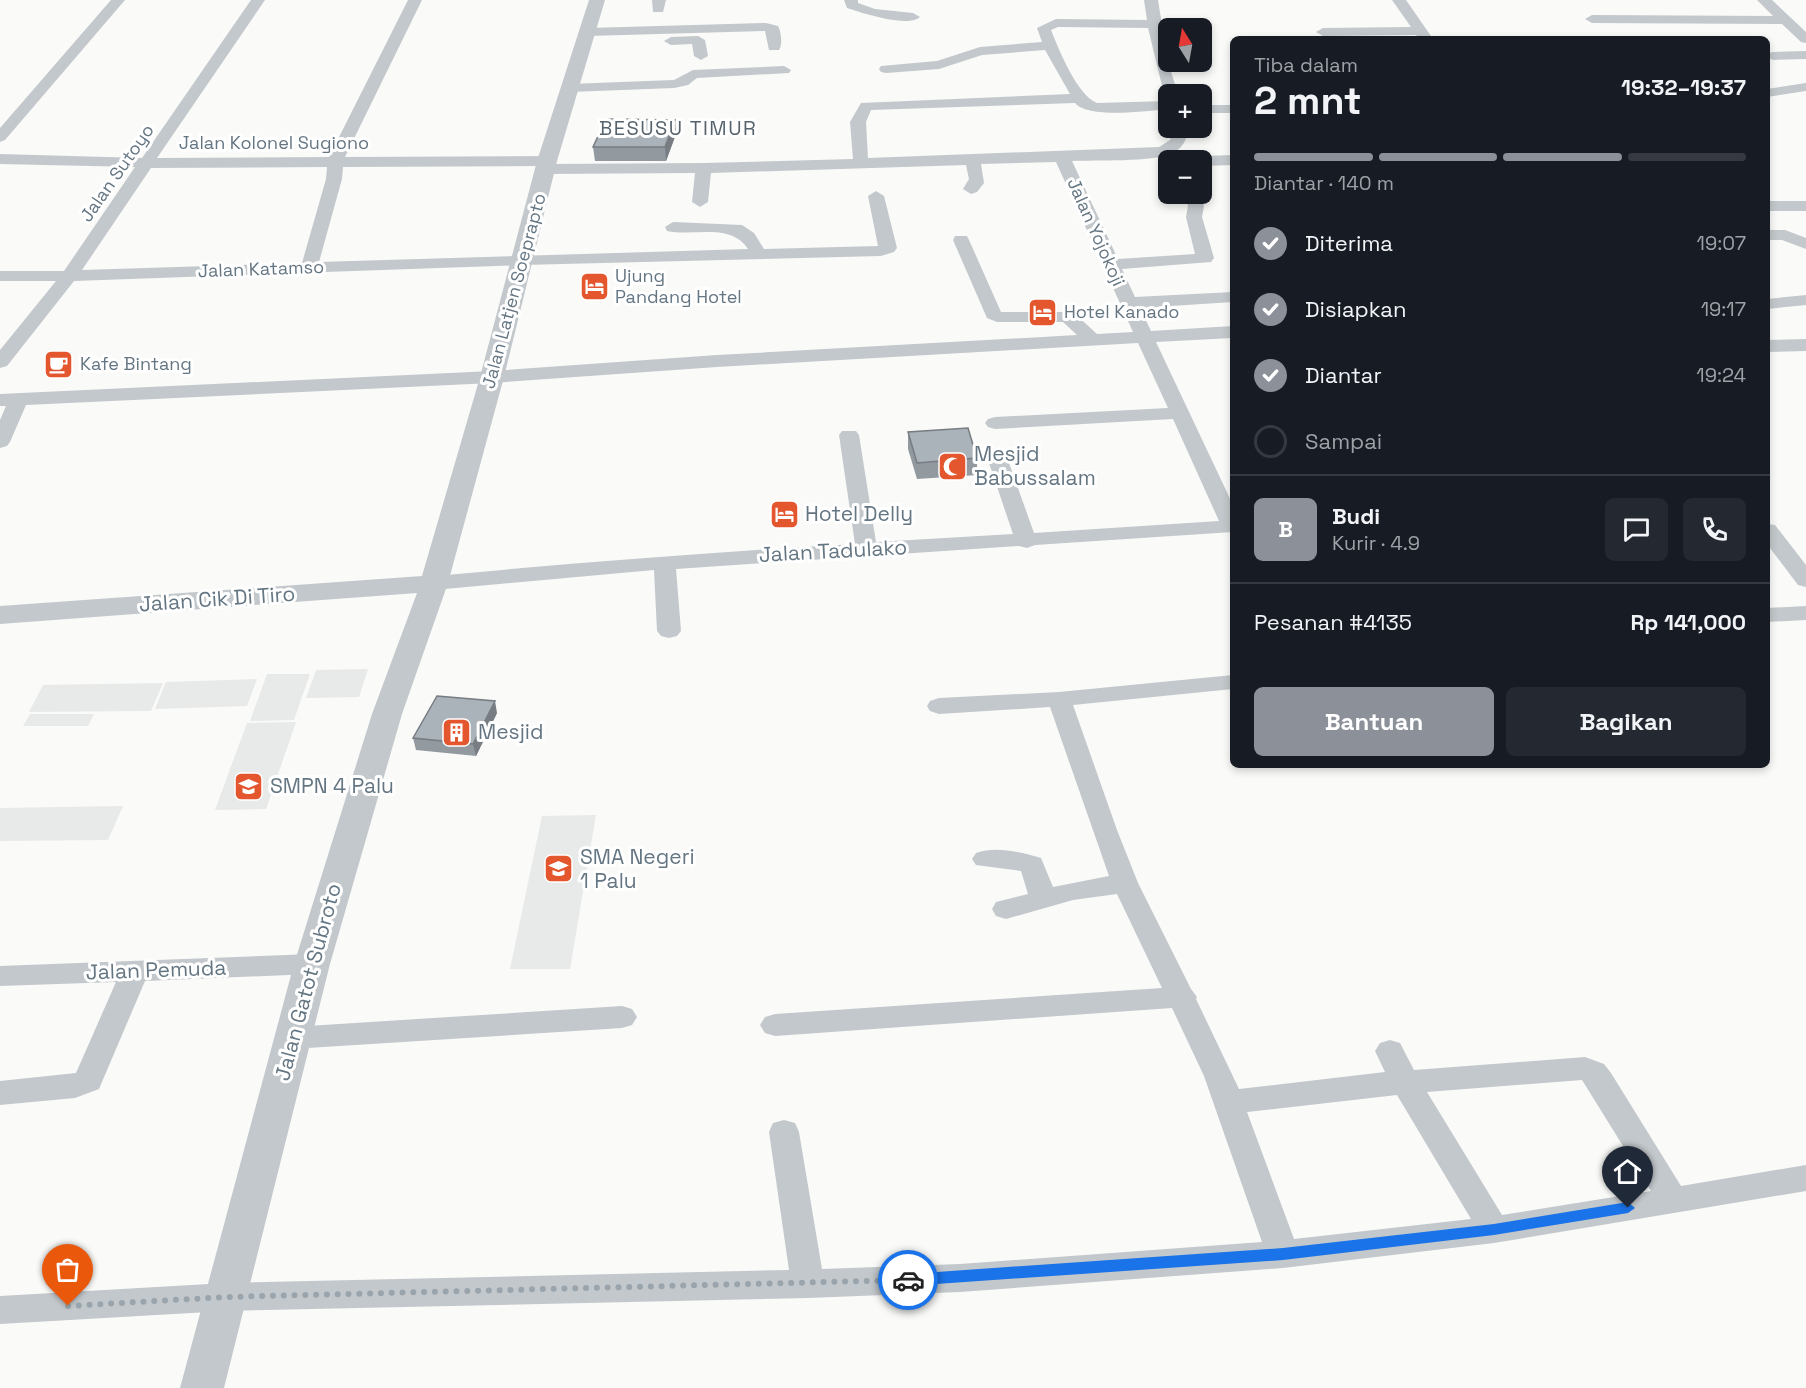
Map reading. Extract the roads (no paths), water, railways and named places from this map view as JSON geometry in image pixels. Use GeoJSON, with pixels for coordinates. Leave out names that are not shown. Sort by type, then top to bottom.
{"type":"FeatureCollection","features":[{"type":"Feature","properties":{"kind":"street"},"geometry":{"type":"LineString","coordinates":[[0,137],[118,0]]}},
{"type":"Feature","properties":{"kind":"street","name":"Jalan Sutoyo"},"geometry":{"type":"LineString","coordinates":[[0,362],[69,276],[258,0]]}},
{"type":"Feature","properties":{"kind":"street"},"geometry":{"type":"LineString","coordinates":[[309,267],[334,179],[335,162],[415,0]]}},
{"type":"Feature","properties":{"kind":"street","name":"Jalan Latjen Soeprapto"},"geometry":{"type":"LineString","coordinates":[[434,583],[492,376],[546,165],[597,0]]}},
{"type":"Feature","properties":{"kind":"street"},"geometry":{"type":"LineString","coordinates":[[851,0],[852,5],[867,12],[913,17]]}},
{"type":"Feature","properties":{"kind":"street"},"geometry":{"type":"LineString","coordinates":[[1151,0],[1154,24],[1169,84]]}},
{"type":"Feature","properties":{"kind":"street"},"geometry":{"type":"LineString","coordinates":[[1764,0],[1805,38]]}},
{"type":"Feature","properties":{"kind":"street"},"geometry":{"type":"LineString","coordinates":[[1401,3],[1421,6]]}},
{"type":"Feature","properties":{"kind":"street"},"geometry":{"type":"LineString","coordinates":[[1401,3],[1423,35]]}},
{"type":"Feature","properties":{"kind":"street"},"geometry":{"type":"LineString","coordinates":[[1592,19],[1785,20]]}},
{"type":"Feature","properties":{"kind":"street"},"geometry":{"type":"LineString","coordinates":[[1154,24],[1056,23],[1044,27],[1050,45],[1080,98],[1087,105],[1095,108],[1158,105]]}},
{"type":"Feature","properties":{"kind":"street"},"geometry":{"type":"LineString","coordinates":[[586,38],[772,27],[774,47]]}},
{"type":"Feature","properties":{"kind":"street"},"geometry":{"type":"LineString","coordinates":[[1323,32],[1423,35]]}},
{"type":"Feature","properties":{"kind":"street"},"geometry":{"type":"LineString","coordinates":[[586,38],[698,40],[701,56]]}},
{"type":"Feature","properties":{"kind":"street"},"geometry":{"type":"LineString","coordinates":[[886,69],[939,65],[980,51],[1050,45]]}},
{"type":"Feature","properties":{"kind":"street"},"geometry":{"type":"LineString","coordinates":[[1773,56],[1806,55]]}},
{"type":"Feature","properties":{"kind":"street"},"geometry":{"type":"LineString","coordinates":[[570,88],[674,84],[682,82],[693,74],[784,69]]}},
{"type":"Feature","properties":{"kind":"street"},"geometry":{"type":"LineString","coordinates":[[1770,93],[1806,87]]}},
{"type":"Feature","properties":{"kind":"street"},"geometry":{"type":"LineString","coordinates":[[861,163],[858,122],[866,106],[1080,98]]}},
{"type":"Feature","properties":{"kind":"street"},"geometry":{"type":"LineString","coordinates":[[1212,109],[1230,109]]}},
{"type":"Feature","properties":{"kind":"street","name":"Jalan Yojokoji"},"geometry":{"type":"LineString","coordinates":[[1158,153],[1062,157],[1230,522]]}},
{"type":"Feature","properties":{"kind":"street","name":"Jalan Kolonel Sugiono"},"geometry":{"type":"LineString","coordinates":[[0,159],[146,163],[335,162],[704,168],[1062,157]]}},
{"type":"Feature","properties":{"kind":"street"},"geometry":{"type":"LineString","coordinates":[[971,189],[978,181],[972,159]]}},
{"type":"Feature","properties":{"kind":"street"},"geometry":{"type":"LineString","coordinates":[[1212,161],[1230,160]]}},
{"type":"Feature","properties":{"kind":"street"},"geometry":{"type":"LineString","coordinates":[[700,202],[704,168]]}},
{"type":"Feature","properties":{"kind":"street","name":"Jalan Katamso"},"geometry":{"type":"LineString","coordinates":[[0,276],[69,276],[886,250],[888,248],[876,196]]}},
{"type":"Feature","properties":{"kind":"street"},"geometry":{"type":"LineString","coordinates":[[1111,265],[1204,258],[1194,217],[1195,204]]}},
{"type":"Feature","properties":{"kind":"street"},"geometry":{"type":"LineString","coordinates":[[1770,206],[1806,206]]}},
{"type":"Feature","properties":{"kind":"street"},"geometry":{"type":"LineString","coordinates":[[1770,221],[1785,235],[1806,244]]}},
{"type":"Feature","properties":{"kind":"street"},"geometry":{"type":"LineString","coordinates":[[673,227],[736,229],[748,237],[760,255]]}},
{"type":"Feature","properties":{"kind":"street"},"geometry":{"type":"LineString","coordinates":[[1770,235],[1785,235]]}},
{"type":"Feature","properties":{"kind":"street"},"geometry":{"type":"LineString","coordinates":[[962,240],[993,314],[997,317],[1068,317],[1093,340]]}},
{"type":"Feature","properties":{"kind":"street"},"geometry":{"type":"LineString","coordinates":[[1128,303],[1230,297]]}},
{"type":"Feature","properties":{"kind":"street"},"geometry":{"type":"LineString","coordinates":[[1770,304],[1806,300]]}},
{"type":"Feature","properties":{"kind":"street"},"geometry":{"type":"LineString","coordinates":[[0,442],[10,399],[492,376],[1230,332]]}},
{"type":"Feature","properties":{"kind":"street"},"geometry":{"type":"LineString","coordinates":[[1770,346],[1806,345]]}},
{"type":"Feature","properties":{"kind":"street"},"geometry":{"type":"LineString","coordinates":[[995,423],[1180,413]]}},
{"type":"Feature","properties":{"kind":"street"},"geometry":{"type":"LineString","coordinates":[[849,435],[866,549]]}},
{"type":"Feature","properties":{"kind":"street"},"geometry":{"type":"LineString","coordinates":[[999,463],[1027,542]]}},
{"type":"Feature","properties":{"kind":"street","name":"Jalan Tadulako"},"geometry":{"type":"LineString","coordinates":[[434,583],[665,562],[866,549],[1027,542],[1230,526]]}},
{"type":"Feature","properties":{"kind":"street"},"geometry":{"type":"LineString","coordinates":[[1770,534],[1806,580]]}},
{"type":"Feature","properties":{"kind":"street"},"geometry":{"type":"LineString","coordinates":[[665,562],[669,631]]}},
{"type":"Feature","properties":{"kind":"street","name":"Jalan Cik Di Tiro"},"geometry":{"type":"LineString","coordinates":[[0,615],[434,583]]}},
{"type":"Feature","properties":{"kind":"street","name":"Jalan Gatot Subroto"},"geometry":{"type":"LineString","coordinates":[[202,1388],[312,964],[387,714],[434,583]]}},
{"type":"Feature","properties":{"kind":"street"},"geometry":{"type":"LineString","coordinates":[[1770,615],[1806,613]]}},
{"type":"Feature","properties":{"kind":"street"},"geometry":{"type":"LineString","coordinates":[[939,706],[1059,699],[1230,682]]}},
{"type":"Feature","properties":{"kind":"street"},"geometry":{"type":"LineString","coordinates":[[1059,699],[1104,830],[1125,883],[1183,998],[1229,1102],[1283,1254]]}},
{"type":"Feature","properties":{"kind":"street"},"geometry":{"type":"LineString","coordinates":[[985,859],[1007,859],[1032,864],[1043,899]]}},
{"type":"Feature","properties":{"kind":"street"},"geometry":{"type":"LineString","coordinates":[[1006,909],[1043,899],[1125,883]]}},
{"type":"Feature","properties":{"kind":"street","name":"Jalan Pemuda"},"geometry":{"type":"LineString","coordinates":[[0,976],[312,964]]}},
{"type":"Feature","properties":{"kind":"street"},"geometry":{"type":"LineString","coordinates":[[0,1093],[75,1086],[88,1081],[134,972]]}},
{"type":"Feature","properties":{"kind":"street"},"geometry":{"type":"LineString","coordinates":[[775,1025],[1183,998]]}},
{"type":"Feature","properties":{"kind":"street"},"geometry":{"type":"LineString","coordinates":[[292,1038],[622,1017]]}},
{"type":"Feature","properties":{"kind":"street"},"geometry":{"type":"LineString","coordinates":[[1390,1052],[1405,1082],[1494,1230]]}},
{"type":"Feature","properties":{"kind":"street"},"geometry":{"type":"LineString","coordinates":[[1229,1102],[1405,1082],[1572,1068],[1589,1070],[1600,1081],[1673,1200]]}},
{"type":"Feature","properties":{"kind":"street"},"geometry":{"type":"LineString","coordinates":[[784,1132],[808,1284]]}},
{"type":"Feature","properties":{"kind":"street"},"geometry":{"type":"LineString","coordinates":[[0,1310],[226,1297],[808,1284],[960,1278],[1283,1254],[1494,1230],[1806,1178]]}},
{"type":"Feature","properties":{"kind":"place","name":"Ujung Pandang Hotel"},"geometry":{"type":"Point","coordinates":[594,286]}},
{"type":"Feature","properties":{"kind":"place","name":"Hotel Kanado"},"geometry":{"type":"Point","coordinates":[1043,312]}},
{"type":"Feature","properties":{"kind":"place","name":"Kafe Bintang"},"geometry":{"type":"Point","coordinates":[59,364]}},
{"type":"Feature","properties":{"kind":"place","name":"Mesjid Babussalam"},"geometry":{"type":"Point","coordinates":[953,466]}},
{"type":"Feature","properties":{"kind":"place","name":"Hotel Delly"},"geometry":{"type":"Point","coordinates":[784,514]}},
{"type":"Feature","properties":{"kind":"place","name":"Mesjid"},"geometry":{"type":"Point","coordinates":[457,732]}},
{"type":"Feature","properties":{"kind":"place","name":"SMPN 4 Palu"},"geometry":{"type":"Point","coordinates":[249,786]}},
{"type":"Feature","properties":{"kind":"place","name":"SMA Negeri 1 Palu"},"geometry":{"type":"Point","coordinates":[559,869]}},
{"type":"Feature","properties":{"kind":"district","name":"BESUSU TIMUR"},"geometry":{"type":"Point","coordinates":[678,128]}}]}
